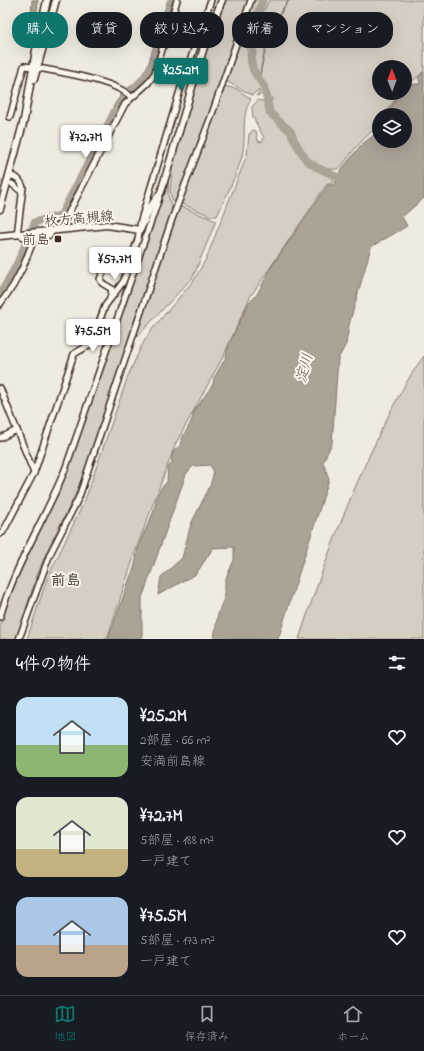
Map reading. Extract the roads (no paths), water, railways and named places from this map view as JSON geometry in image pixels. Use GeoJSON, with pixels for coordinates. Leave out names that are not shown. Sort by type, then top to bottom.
{"type":"FeatureCollection","features":[{"type":"Feature","properties":{"kind":"main road"},"geometry":{"type":"LineString","coordinates":[[0,209],[10,176],[27,104],[47,0]]}},
{"type":"Feature","properties":{"kind":"main road"},"geometry":{"type":"LineString","coordinates":[[35,68],[56,0]]}},
{"type":"Feature","properties":{"kind":"main road"},"geometry":{"type":"LineString","coordinates":[[140,230],[151,206],[161,192],[206,40],[222,0]]}},
{"type":"Feature","properties":{"kind":"main road","name":"枚方高槻線"},"geometry":{"type":"LineString","coordinates":[[0,236],[107,225],[140,230]]}},
{"type":"Feature","properties":{"kind":"street"},"geometry":{"type":"LineString","coordinates":[[173,12],[177,0]]}},
{"type":"Feature","properties":{"kind":"street"},"geometry":{"type":"LineString","coordinates":[[207,12],[211,0]]}},
{"type":"Feature","properties":{"kind":"street"},"geometry":{"type":"LineString","coordinates":[[19,639],[50,554],[79,497],[172,219],[211,117],[251,0]]}},
{"type":"Feature","properties":{"kind":"street"},"geometry":{"type":"LineString","coordinates":[[0,304],[13,286],[23,267],[32,241],[37,238],[49,236],[52,231],[66,218],[119,114],[131,97],[148,83],[155,73],[162,48]]}},
{"type":"Feature","properties":{"kind":"street"},"geometry":{"type":"LineString","coordinates":[[122,302],[123,282],[194,48]]}},
{"type":"Feature","properties":{"kind":"street"},"geometry":{"type":"LineString","coordinates":[[10,117],[24,66],[68,74],[126,91],[131,97]]}},
{"type":"Feature","properties":{"kind":"street"},"geometry":{"type":"LineString","coordinates":[[10,176],[15,176],[20,180],[22,192],[19,235],[32,241]]}},
{"type":"Feature","properties":{"kind":"street"},"geometry":{"type":"LineString","coordinates":[[12,184],[22,192]]}},
{"type":"Feature","properties":{"kind":"street"},"geometry":{"type":"LineString","coordinates":[[0,617],[13,578],[52,502],[66,467],[161,192]]}},
{"type":"Feature","properties":{"kind":"street"},"geometry":{"type":"LineString","coordinates":[[105,260],[104,271],[100,279],[102,283],[112,289],[110,300]]}},
{"type":"Feature","properties":{"kind":"street"},"geometry":{"type":"LineString","coordinates":[[0,534],[7,526],[34,473],[74,354],[89,345],[92,341],[102,311],[123,282]]}},
{"type":"Feature","properties":{"kind":"street"},"geometry":{"type":"LineString","coordinates":[[0,388],[34,473]]}},
{"type":"Feature","properties":{"kind":"street"},"geometry":{"type":"LineString","coordinates":[[0,438],[17,430]]}},
{"type":"Feature","properties":{"kind":"water"},"geometry":{"type":"Polygon","coordinates":[[[32,0],[38,0],[37,12],[31,12],[32,0]]]}},
{"type":"Feature","properties":{"kind":"water","name":"淀川"},"geometry":{"type":"Polygon","coordinates":[[[424,72],[424,198],[402,217],[407,226],[371,247],[349,325],[346,344],[338,359],[332,443],[323,462],[329,479],[278,639],[214,639],[218,614],[225,595],[225,581],[234,560],[234,547],[213,548],[196,574],[158,595],[161,577],[182,558],[191,524],[210,486],[214,472],[210,465],[193,466],[186,474],[142,598],[142,639],[108,639],[136,562],[138,548],[153,513],[157,496],[163,485],[167,482],[168,467],[172,463],[173,453],[180,446],[182,437],[191,422],[193,413],[213,384],[214,378],[225,359],[229,344],[249,302],[256,296],[272,266],[328,185],[334,185],[341,170],[361,145],[372,137],[372,148],[412,148],[412,108],[390,108],[396,100],[412,100],[412,85],[419,84],[420,81],[418,78],[424,72]]]}},
{"type":"Feature","properties":{"kind":"waterway"},"geometry":{"type":"LineString","coordinates":[[126,90],[139,80],[148,66],[168,0]]}},
{"type":"Feature","properties":{"kind":"waterway"},"geometry":{"type":"LineString","coordinates":[[0,295],[17,264],[35,222],[61,215],[118,106],[152,67],[172,0]]}},
{"type":"Feature","properties":{"kind":"waterway"},"geometry":{"type":"LineString","coordinates":[[263,0],[252,27],[253,52],[251,59],[253,69],[264,87],[270,113],[291,132],[306,160],[316,167],[346,181]]}},
{"type":"Feature","properties":{"kind":"waterway"},"geometry":{"type":"LineString","coordinates":[[259,81],[263,59],[269,39],[277,19],[289,0]]}},
{"type":"Feature","properties":{"kind":"waterway"},"geometry":{"type":"LineString","coordinates":[[83,168],[115,104],[123,93]]}},
{"type":"Feature","properties":{"kind":"waterway"},"geometry":{"type":"LineString","coordinates":[[0,309],[5,301]]}},
{"type":"Feature","properties":{"kind":"tunnel"},"geometry":{"type":"LineString","coordinates":[[0,181],[9,183]]}},
{"type":"Feature","properties":{"kind":"place","name":"前島"},"geometry":{"type":"Point","coordinates":[58,239]}},
{"type":"Feature","properties":{"kind":"district","name":"前島"},"geometry":{"type":"Point","coordinates":[66,580]}}]}
